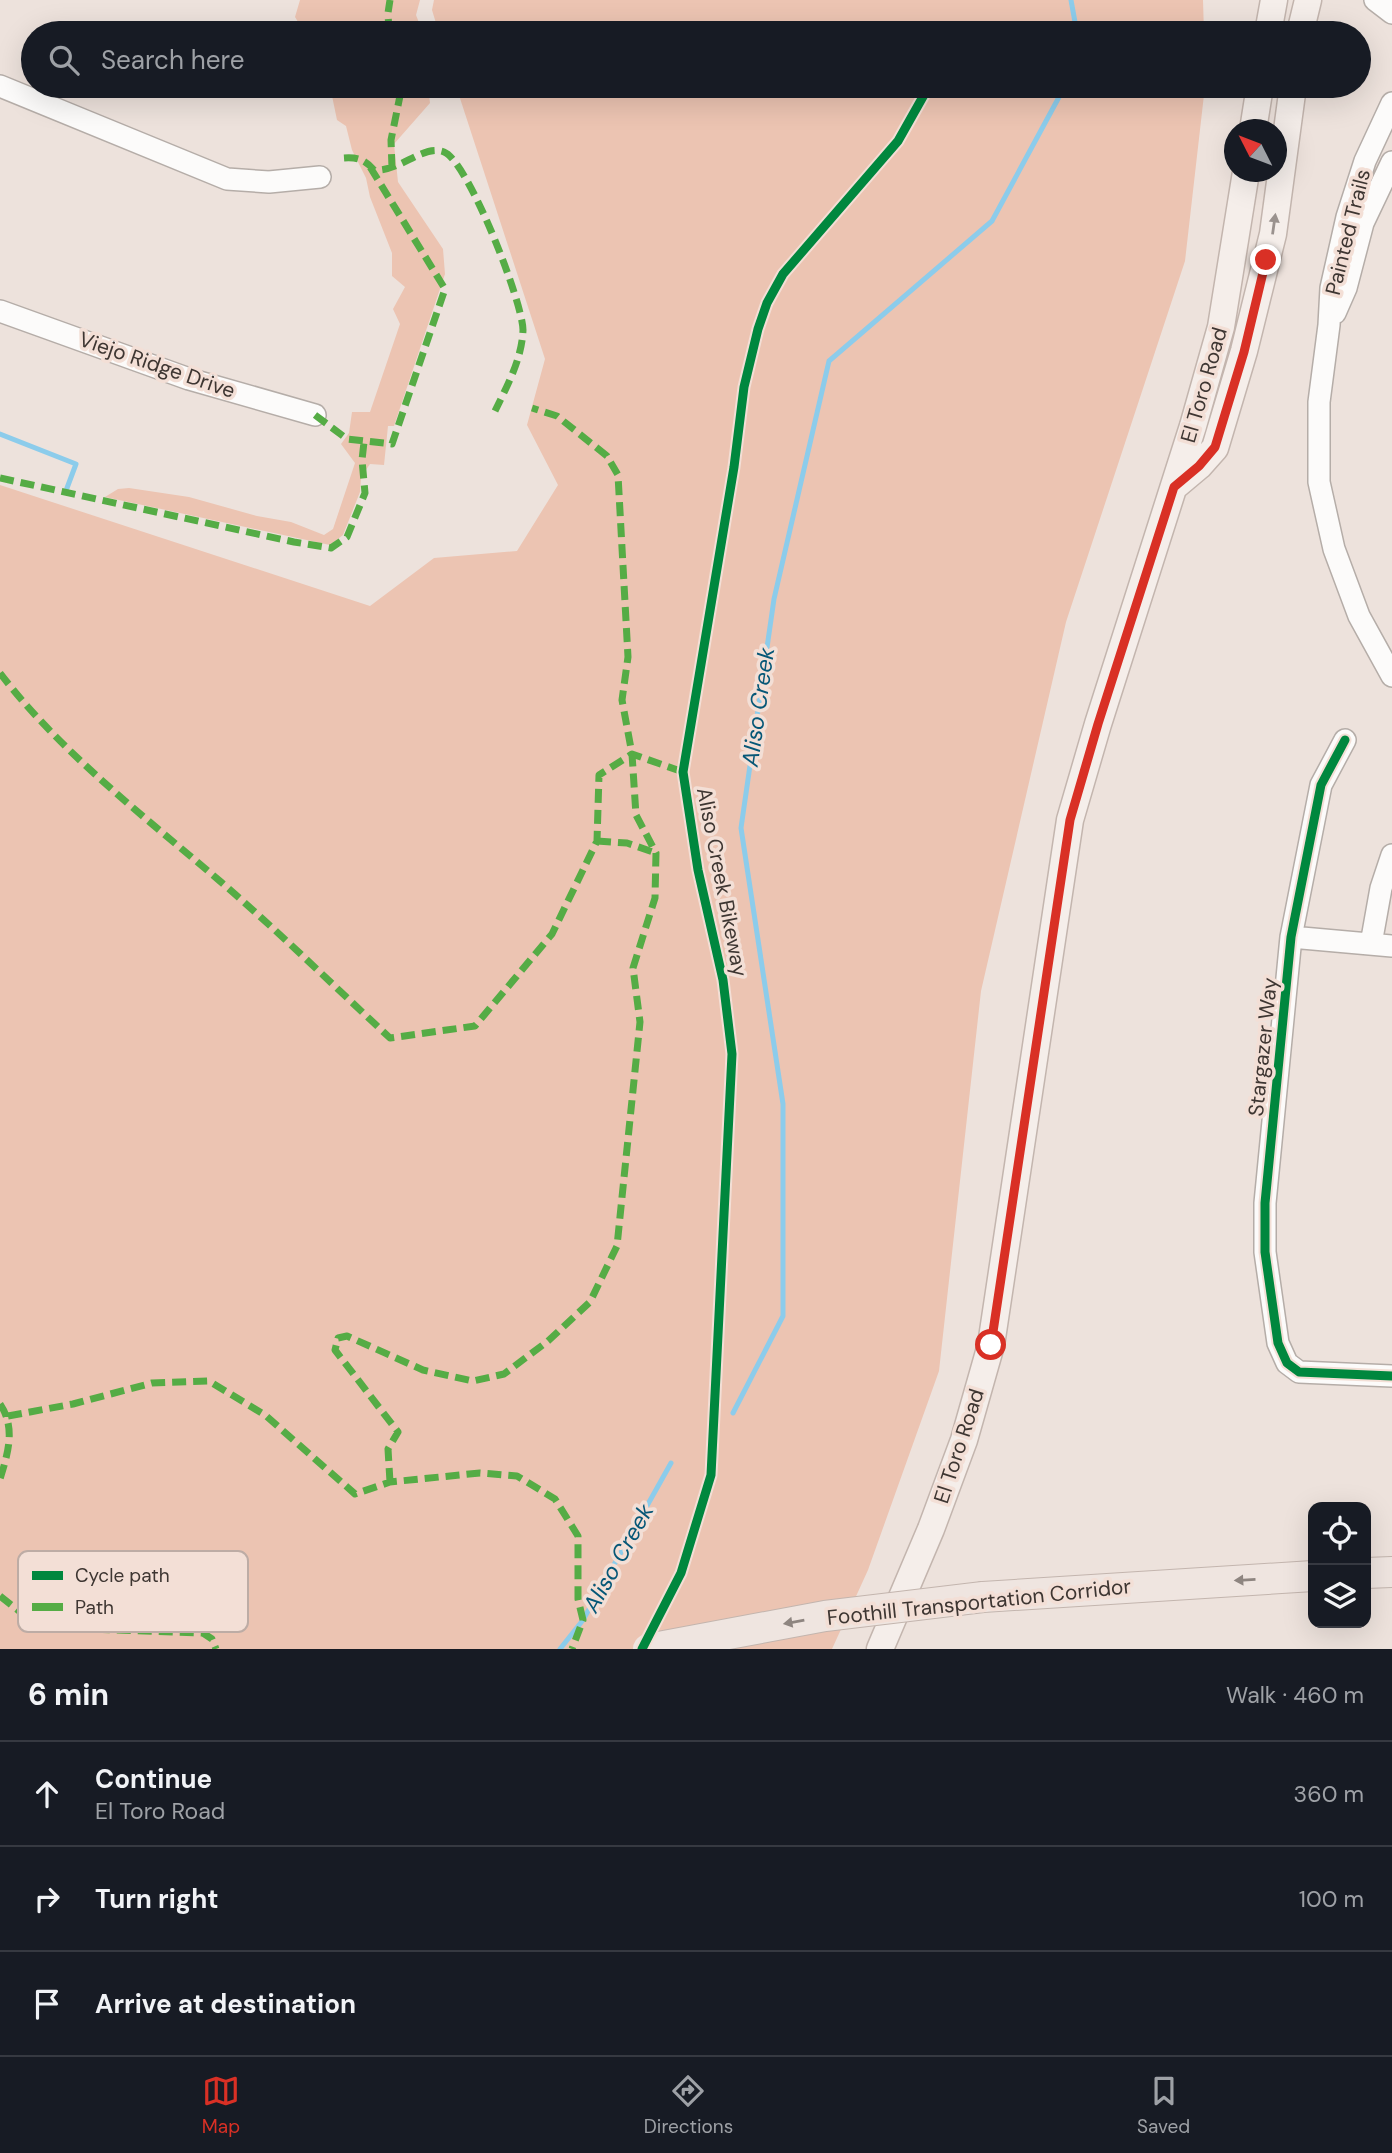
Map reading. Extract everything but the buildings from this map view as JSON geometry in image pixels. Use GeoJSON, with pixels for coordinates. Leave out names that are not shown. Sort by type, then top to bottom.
{"type":"FeatureCollection","features":[{"type":"Feature","properties":{"kind":"highway"},"geometry":{"type":"LineString","coordinates":[[1371,1573],[1392,1572]]}},
{"type":"Feature","properties":{"kind":"highway","name":"Foothill Transportation Corridor"},"geometry":{"type":"LineString","coordinates":[[648,1649],[825,1616],[983,1597],[1308,1576]]}},
{"type":"Feature","properties":{"kind":"main road"},"geometry":{"type":"LineString","coordinates":[[1270,21],[1274,0]]}},
{"type":"Feature","properties":{"kind":"main road"},"geometry":{"type":"LineString","coordinates":[[1303,21],[1308,0]]}},
{"type":"Feature","properties":{"kind":"main road"},"geometry":{"type":"LineString","coordinates":[[1255,119],[1258,98]]}},
{"type":"Feature","properties":{"kind":"main road"},"geometry":{"type":"LineString","coordinates":[[1174,487],[1199,466],[1215,447],[1244,352],[1273,234],[1291,98]]}},
{"type":"Feature","properties":{"kind":"main road","name":"El Toro Road"},"geometry":{"type":"LineString","coordinates":[[880,1649],[932,1529],[960,1453],[991,1345],[1070,820],[1221,327],[1244,182]]}},
{"type":"Feature","properties":{"kind":"street"},"geometry":{"type":"LineString","coordinates":[[1375,0],[1392,13]]}},
{"type":"Feature","properties":{"kind":"street"},"geometry":{"type":"LineString","coordinates":[[0,86],[21,95]]}},
{"type":"Feature","properties":{"kind":"street"},"geometry":{"type":"LineString","coordinates":[[29,98],[227,179],[269,182],[320,177]]}},
{"type":"Feature","properties":{"kind":"street","name":"Painted Trails"},"geometry":{"type":"LineString","coordinates":[[1392,103],[1365,161],[1347,218],[1331,288],[1319,402],[1319,482],[1334,549],[1359,616],[1392,676]]}},
{"type":"Feature","properties":{"kind":"street","name":"Painted Trails"},"geometry":{"type":"LineString","coordinates":[[1329,325],[1346,288],[1363,223],[1392,162]]}},
{"type":"Feature","properties":{"kind":"street","name":"Viejo Ridge Drive"},"geometry":{"type":"LineString","coordinates":[[0,311],[189,379],[315,415]]}},
{"type":"Feature","properties":{"kind":"street","name":"Stargazer Way"},"geometry":{"type":"LineString","coordinates":[[1345,740],[1321,785],[1291,937],[1265,1203],[1267,1265],[1278,1343],[1287,1363],[1300,1372],[1392,1376]]}},
{"type":"Feature","properties":{"kind":"street"},"geometry":{"type":"LineString","coordinates":[[1291,937],[1382,945],[1381,888],[1392,855]]}},
{"type":"Feature","properties":{"kind":"shaded area"},"geometry":{"type":"Polygon","coordinates":[[[300,0],[420,0],[416,15],[418,21],[298,21],[295,17],[300,0]]]}},
{"type":"Feature","properties":{"kind":"shaded area"},"geometry":{"type":"Polygon","coordinates":[[[434,0],[1203,0],[1204,21],[435,21],[432,10],[434,0]]]}},
{"type":"Feature","properties":{"kind":"shaded area"},"geometry":{"type":"Polygon","coordinates":[[[332,98],[429,98],[430,103],[394,144],[398,182],[443,249],[445,274],[394,426],[388,426],[384,465],[370,464],[361,477],[360,492],[343,535],[330,545],[105,497],[118,489],[129,488],[189,497],[257,516],[291,522],[324,535],[333,529],[355,463],[341,444],[349,433],[352,412],[370,412],[400,324],[393,309],[405,287],[392,276],[392,253],[370,197],[366,178],[352,150],[346,126],[337,120],[332,98]]]}},
{"type":"Feature","properties":{"kind":"shaded area"},"geometry":{"type":"Polygon","coordinates":[[[460,98],[1204,98],[1185,261],[1066,622],[981,991],[939,1371],[868,1570],[832,1649],[0,1649],[0,485],[370,606],[434,558],[517,551],[558,485],[527,425],[545,359],[460,98]]]}},
{"type":"Feature","properties":{"kind":"waterway","name":"Aliso Creek"},"geometry":{"type":"LineString","coordinates":[[1071,0],[1075,21]]}},
{"type":"Feature","properties":{"kind":"waterway","name":"Aliso Creek"},"geometry":{"type":"LineString","coordinates":[[733,1413],[783,1316],[783,1104],[741,828],[774,599],[829,361],[992,221],[1059,98]]}},
{"type":"Feature","properties":{"kind":"waterway"},"geometry":{"type":"LineString","coordinates":[[0,434],[76,464],[67,488]]}},
{"type":"Feature","properties":{"kind":"waterway","name":"Aliso Creek"},"geometry":{"type":"LineString","coordinates":[[560,1649],[583,1620],[671,1463]]}},
{"type":"Feature","properties":{"kind":"marked path"},"geometry":{"type":"LineString","coordinates":[[388,21],[390,0]]}},
{"type":"Feature","properties":{"kind":"marked path"},"geometry":{"type":"LineString","coordinates":[[392,168],[391,140],[400,98]]}},
{"type":"Feature","properties":{"kind":"marked path"},"geometry":{"type":"LineString","coordinates":[[344,158],[361,160],[374,170],[393,167],[428,152],[444,152],[454,161],[466,180],[480,205],[504,264],[521,315],[523,330],[517,362],[495,411]]}},
{"type":"Feature","properties":{"kind":"marked path"},"geometry":{"type":"LineString","coordinates":[[315,415],[347,439],[392,444],[445,289],[367,162]]}},
{"type":"Feature","properties":{"kind":"marked path"},"geometry":{"type":"LineString","coordinates":[[390,1482],[388,1449],[398,1432],[335,1350],[338,1338],[347,1336],[423,1370],[473,1381],[504,1374],[548,1341],[590,1302],[617,1246],[640,1022],[633,968],[655,898],[656,853],[636,815],[632,754],[622,700],[628,657],[618,475],[607,456],[557,416],[532,408]]}},
{"type":"Feature","properties":{"kind":"marked path"},"geometry":{"type":"LineString","coordinates":[[0,478],[331,548],[347,537],[365,493],[362,460],[364,442]]}},
{"type":"Feature","properties":{"kind":"marked path"},"geometry":{"type":"LineString","coordinates":[[0,673],[49,730],[77,757],[243,901],[390,1038],[475,1026],[552,934],[597,841],[599,775],[632,754],[683,772]]}},
{"type":"Feature","properties":{"kind":"marked path"},"geometry":{"type":"LineString","coordinates":[[597,841],[627,843],[656,853]]}},
{"type":"Feature","properties":{"kind":"marked path"},"geometry":{"type":"LineString","coordinates":[[8,1416],[73,1404],[152,1383],[209,1381],[265,1415],[355,1494],[390,1482],[480,1473],[517,1476],[555,1499],[578,1536],[578,1599],[583,1620],[572,1649]]}},
{"type":"Feature","properties":{"kind":"marked path"},"geometry":{"type":"LineString","coordinates":[[0,1404],[9,1431],[8,1450],[0,1479]]}},
{"type":"Feature","properties":{"kind":"marked path"},"geometry":{"type":"LineString","coordinates":[[0,1596],[18,1610]]}},
{"type":"Feature","properties":{"kind":"marked path"},"geometry":{"type":"LineString","coordinates":[[174,1632],[203,1633],[212,1639],[216,1649]]}},
{"type":"Feature","properties":{"kind":"cycle path","name":"Aliso Creek Bikeway"},"geometry":{"type":"LineString","coordinates":[[642,1649],[681,1573],[711,1475],[732,1054],[723,980],[698,870],[683,772],[734,467],[744,387],[758,329],[767,303],[783,274],[898,141],[922,98]]}},
{"type":"Feature","properties":{"kind":"cycle path"},"geometry":{"type":"LineString","coordinates":[[1345,740],[1321,785],[1291,937],[1265,1203],[1265,1252],[1278,1343],[1287,1363],[1299,1372],[1392,1376]]}},
{"type":"Feature","properties":{"kind":"route"},"geometry":{"type":"LineString","coordinates":[[991,1345],[1070,820],[1174,487],[1199,466],[1215,447],[1244,352],[1266,260]]}}]}
